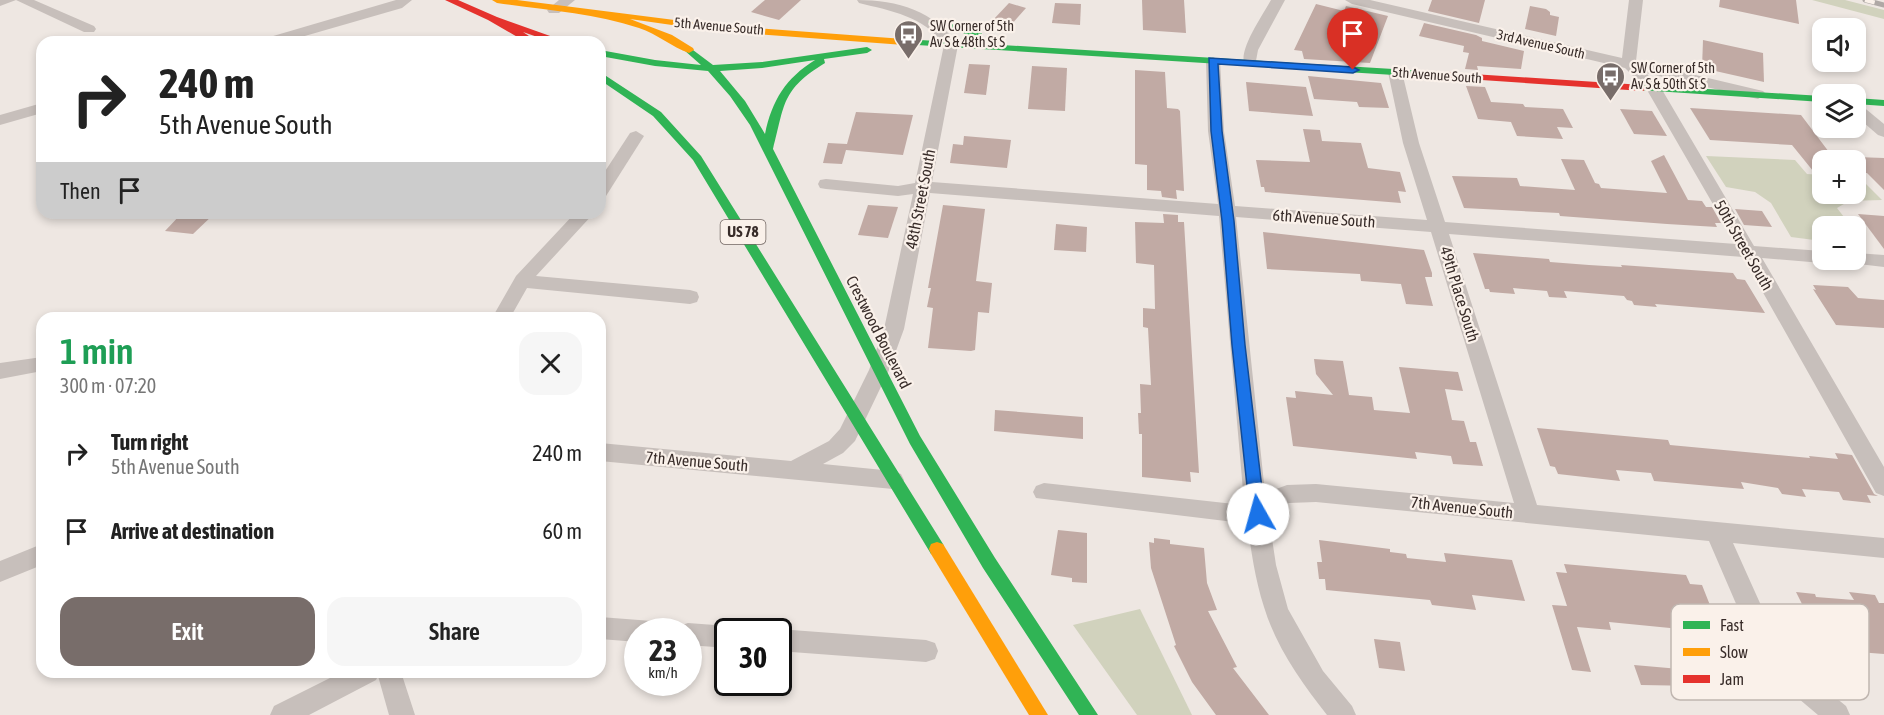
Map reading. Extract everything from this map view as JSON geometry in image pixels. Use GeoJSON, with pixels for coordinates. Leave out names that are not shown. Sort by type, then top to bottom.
{"type":"FeatureCollection","features":[{"type":"Feature","properties":{"kind":"street"},"geometry":{"type":"LineString","coordinates":[[0,3],[10,0]]}},
{"type":"Feature","properties":{"kind":"street"},"geometry":{"type":"LineString","coordinates":[[23,0],[89,29]]}},
{"type":"Feature","properties":{"kind":"street"},"geometry":{"type":"LineString","coordinates":[[289,36],[396,5],[405,0]]}},
{"type":"Feature","properties":{"kind":"street"},"geometry":{"type":"LineString","coordinates":[[450,0],[492,18],[544,36]]}},
{"type":"Feature","properties":{"kind":"street","name":"5th Avenue South"},"geometry":{"type":"LineString","coordinates":[[496,0],[554,10],[621,15],[714,28],[1812,98]]}},
{"type":"Feature","properties":{"kind":"street"},"geometry":{"type":"LineString","coordinates":[[554,10],[568,0]]}},
{"type":"Feature","properties":{"kind":"street"},"geometry":{"type":"LineString","coordinates":[[864,0],[911,12],[933,22],[1034,49]]}},
{"type":"Feature","properties":{"kind":"street"},"geometry":{"type":"LineString","coordinates":[[911,12],[923,0]]}},
{"type":"Feature","properties":{"kind":"street"},"geometry":{"type":"LineString","coordinates":[[1250,63],[1251,50],[1278,0]]}},
{"type":"Feature","properties":{"kind":"street","name":"3rd Avenue South"},"geometry":{"type":"LineString","coordinates":[[1352,0],[1765,95]]}},
{"type":"Feature","properties":{"kind":"street"},"geometry":{"type":"LineString","coordinates":[[1629,63],[1636,0]]}},
{"type":"Feature","properties":{"kind":"street","name":"Crestwood Boulevard"},"geometry":{"type":"LineString","coordinates":[[599,15],[661,35],[696,54],[713,68],[739,100],[768,148],[879,370],[949,499],[1089,715]]}},
{"type":"Feature","properties":{"kind":"street"},"geometry":{"type":"LineString","coordinates":[[492,18],[523,36]]}},
{"type":"Feature","properties":{"kind":"street"},"geometry":{"type":"LineString","coordinates":[[933,22],[942,30],[947,44]]}},
{"type":"Feature","properties":{"kind":"street","name":"5th Avenue South"},"geometry":{"type":"LineString","coordinates":[[606,54],[672,66],[713,68],[766,65],[852,51],[922,48],[947,44]]}},
{"type":"Feature","properties":{"kind":"street","name":"48th Street South"},"geometry":{"type":"LineString","coordinates":[[856,416],[879,370],[894,329],[923,187],[947,44]]}},
{"type":"Feature","properties":{"kind":"street"},"geometry":{"type":"LineString","coordinates":[[768,148],[776,105],[787,84],[815,64],[852,51]]}},
{"type":"Feature","properties":{"kind":"street"},"geometry":{"type":"LineString","coordinates":[[1212,61],[1216,131],[1227,211],[1238,345],[1256,508],[1265,565],[1276,609],[1299,656],[1343,715]]}},
{"type":"Feature","properties":{"kind":"street","name":"50th Street South"},"geometry":{"type":"LineString","coordinates":[[1629,63],[1653,88],[1837,402],[1884,487]]}},
{"type":"Feature","properties":{"kind":"street","name":"49th Place South"},"geometry":{"type":"LineString","coordinates":[[1395,72],[1411,143],[1529,514]]}},
{"type":"Feature","properties":{"kind":"street","name":"US 78"},"geometry":{"type":"LineString","coordinates":[[606,79],[657,114],[698,158],[893,480],[1039,715]]}},
{"type":"Feature","properties":{"kind":"street"},"geometry":{"type":"LineString","coordinates":[[1866,102],[1884,103]]}},
{"type":"Feature","properties":{"kind":"street"},"geometry":{"type":"LineString","coordinates":[[0,120],[36,110]]}},
{"type":"Feature","properties":{"kind":"street"},"geometry":{"type":"LineString","coordinates":[[1866,117],[1884,132]]}},
{"type":"Feature","properties":{"kind":"street"},"geometry":{"type":"LineString","coordinates":[[606,180],[636,136]]}},
{"type":"Feature","properties":{"kind":"street","name":"6th Avenue South"},"geometry":{"type":"LineString","coordinates":[[826,184],[898,191],[923,187],[1812,256]]}},
{"type":"Feature","properties":{"kind":"street"},"geometry":{"type":"LineString","coordinates":[[504,312],[522,281],[538,261],[579,219]]}},
{"type":"Feature","properties":{"kind":"street"},"geometry":{"type":"LineString","coordinates":[[1866,260],[1884,261]]}},
{"type":"Feature","properties":{"kind":"street"},"geometry":{"type":"LineString","coordinates":[[522,281],[690,297]]}},
{"type":"Feature","properties":{"kind":"street"},"geometry":{"type":"LineString","coordinates":[[0,371],[36,365]]}},
{"type":"Feature","properties":{"kind":"street"},"geometry":{"type":"LineString","coordinates":[[794,470],[836,447],[848,435],[856,416]]}},
{"type":"Feature","properties":{"kind":"street","name":"7th Avenue South"},"geometry":{"type":"LineString","coordinates":[[606,453],[893,480]]}},
{"type":"Feature","properties":{"kind":"street","name":"7th Avenue South"},"geometry":{"type":"LineString","coordinates":[[1044,492],[1234,513],[1245,512],[1287,494],[1316,493],[1884,548]]}},
{"type":"Feature","properties":{"kind":"street"},"geometry":{"type":"LineString","coordinates":[[1716,531],[1748,604]]}},
{"type":"Feature","properties":{"kind":"street"},"geometry":{"type":"LineString","coordinates":[[0,572],[36,557]]}},
{"type":"Feature","properties":{"kind":"street"},"geometry":{"type":"LineString","coordinates":[[606,628],[624,630]]}},
{"type":"Feature","properties":{"kind":"street"},"geometry":{"type":"LineString","coordinates":[[792,641],[926,651]]}},
{"type":"Feature","properties":{"kind":"street"},"geometry":{"type":"LineString","coordinates":[[284,715],[355,678]]}},
{"type":"Feature","properties":{"kind":"street"},"geometry":{"type":"LineString","coordinates":[[390,678],[402,715]]}},
{"type":"Feature","properties":{"kind":"street"},"geometry":{"type":"LineString","coordinates":[[1819,700],[1837,715]]}},
{"type":"Feature","properties":{"kind":"green space"},"geometry":{"type":"Polygon","coordinates":[[[1812,0],[1845,0],[1884,10],[1884,19],[1812,0]]]}},
{"type":"Feature","properties":{"kind":"green space"},"geometry":{"type":"Polygon","coordinates":[[[1706,156],[1795,160],[1807,174],[1812,174],[1812,204],[1844,204],[1837,208],[1843,216],[1812,216],[1812,240],[1791,237],[1771,203],[1755,192],[1726,187],[1706,156]]]}},
{"type":"Feature","properties":{"kind":"green space"},"geometry":{"type":"Polygon","coordinates":[[[1866,184],[1882,200],[1866,200],[1866,184]]]}},
{"type":"Feature","properties":{"kind":"green space"},"geometry":{"type":"Polygon","coordinates":[[[1140,609],[1192,715],[1137,715],[1073,625],[1140,609]]]}},
{"type":"Feature","properties":{"kind":"building"},"geometry":{"type":"Polygon","coordinates":[[[765,0],[801,0],[779,20],[751,12],[765,0]]]}},
{"type":"Feature","properties":{"kind":"building"},"geometry":{"type":"Polygon","coordinates":[[[1142,0],[1184,0],[1186,33],[1143,30],[1142,0]]]}},
{"type":"Feature","properties":{"kind":"building"},"geometry":{"type":"Polygon","coordinates":[[[1432,0],[1485,0],[1479,23],[1428,11],[1432,0]]]}},
{"type":"Feature","properties":{"kind":"building"},"geometry":{"type":"Polygon","coordinates":[[[1720,0],[1796,0],[1799,24],[1719,7],[1720,0]]]}},
{"type":"Feature","properties":{"kind":"building"},"geometry":{"type":"Polygon","coordinates":[[[1009,3],[1026,8],[1011,25],[993,20],[1009,3]]]}},
{"type":"Feature","properties":{"kind":"building"},"geometry":{"type":"Polygon","coordinates":[[[1055,3],[1081,4],[1080,25],[1052,23],[1055,3]]]}},
{"type":"Feature","properties":{"kind":"building"},"geometry":{"type":"Polygon","coordinates":[[[1316,4],[1344,11],[1346,6],[1388,16],[1370,63],[1304,59],[1302,51],[1294,50],[1316,4]]]}},
{"type":"Feature","properties":{"kind":"building"},"geometry":{"type":"Polygon","coordinates":[[[1530,6],[1546,9],[1550,15],[1559,17],[1556,36],[1525,29],[1530,6]]]}},
{"type":"Feature","properties":{"kind":"building"},"geometry":{"type":"Polygon","coordinates":[[[1424,23],[1476,35],[1482,38],[1482,41],[1524,51],[1521,69],[1477,66],[1478,70],[1465,69],[1469,53],[1463,52],[1464,46],[1419,36],[1424,23]]]}},
{"type":"Feature","properties":{"kind":"building"},"geometry":{"type":"Polygon","coordinates":[[[1703,40],[1763,53],[1764,82],[1702,68],[1703,40]]]}},
{"type":"Feature","properties":{"kind":"building"},"geometry":{"type":"Polygon","coordinates":[[[969,64],[990,65],[986,95],[964,93],[969,64]]]}},
{"type":"Feature","properties":{"kind":"building"},"geometry":{"type":"Polygon","coordinates":[[[1032,66],[1067,68],[1065,111],[1028,109],[1032,66]]]}},
{"type":"Feature","properties":{"kind":"building"},"geometry":{"type":"Polygon","coordinates":[[[1135,70],[1165,72],[1167,108],[1180,111],[1184,191],[1176,190],[1177,199],[1162,197],[1161,191],[1147,190],[1147,165],[1135,164],[1135,70]]]}},
{"type":"Feature","properties":{"kind":"building"},"geometry":{"type":"Polygon","coordinates":[[[1308,76],[1381,83],[1389,108],[1359,107],[1357,102],[1314,99],[1308,76]]]}},
{"type":"Feature","properties":{"kind":"building"},"geometry":{"type":"Polygon","coordinates":[[[1246,82],[1306,87],[1313,116],[1249,111],[1246,82]]]}},
{"type":"Feature","properties":{"kind":"building"},"geometry":{"type":"Polygon","coordinates":[[[1466,86],[1485,87],[1491,102],[1563,109],[1573,128],[1557,127],[1563,139],[1517,136],[1511,122],[1478,119],[1466,86]]]}},
{"type":"Feature","properties":{"kind":"building"},"geometry":{"type":"Polygon","coordinates":[[[1690,108],[1801,115],[1812,130],[1812,138],[1818,138],[1827,150],[1812,150],[1812,170],[1792,145],[1710,140],[1690,108]]]}},
{"type":"Feature","properties":{"kind":"building"},"geometry":{"type":"Polygon","coordinates":[[[1620,109],[1652,111],[1667,136],[1634,134],[1620,109]]]}},
{"type":"Feature","properties":{"kind":"building"},"geometry":{"type":"Polygon","coordinates":[[[856,112],[913,115],[903,155],[846,150],[842,164],[823,163],[828,143],[847,144],[856,112]]]}},
{"type":"Feature","properties":{"kind":"building"},"geometry":{"type":"Polygon","coordinates":[[[1303,129],[1320,130],[1322,141],[1361,143],[1368,168],[1400,172],[1406,192],[1398,191],[1401,203],[1265,192],[1264,187],[1261,187],[1256,160],[1310,162],[1303,129]]]}},
{"type":"Feature","properties":{"kind":"building"},"geometry":{"type":"Polygon","coordinates":[[[964,136],[1011,140],[1007,168],[950,163],[953,144],[963,145],[964,136]]]}},
{"type":"Feature","properties":{"kind":"building"},"geometry":{"type":"Polygon","coordinates":[[[1664,155],[1688,200],[1702,201],[1706,207],[1712,207],[1721,223],[1715,223],[1717,227],[1560,216],[1559,213],[1464,208],[1452,176],[1517,178],[1520,186],[1575,190],[1561,159],[1584,160],[1595,183],[1601,188],[1667,193],[1651,161],[1664,155]]]}},
{"type":"Feature","properties":{"kind":"building"},"geometry":{"type":"Polygon","coordinates":[[[1866,157],[1884,158],[1884,190],[1867,173],[1866,157]]]}},
{"type":"Feature","properties":{"kind":"building"},"geometry":{"type":"Polygon","coordinates":[[[868,205],[898,207],[888,238],[858,235],[868,205]]]}},
{"type":"Feature","properties":{"kind":"building"},"geometry":{"type":"Polygon","coordinates":[[[943,205],[985,209],[976,281],[992,283],[989,313],[978,312],[975,350],[971,351],[928,348],[933,308],[927,307],[931,288],[928,288],[943,205]]]}},
{"type":"Feature","properties":{"kind":"building"},"geometry":{"type":"Polygon","coordinates":[[[1735,209],[1762,211],[1772,227],[1744,225],[1735,209]]]}},
{"type":"Feature","properties":{"kind":"building"},"geometry":{"type":"Polygon","coordinates":[[[1163,214],[1178,215],[1178,222],[1184,222],[1199,473],[1190,472],[1191,482],[1142,477],[1142,434],[1139,434],[1138,413],[1141,413],[1140,384],[1151,385],[1148,328],[1143,327],[1143,308],[1155,309],[1154,265],[1136,263],[1135,222],[1164,223],[1163,214]]]}},
{"type":"Feature","properties":{"kind":"building"},"geometry":{"type":"Polygon","coordinates":[[[1858,214],[1884,216],[1884,249],[1866,225],[1866,216],[1858,214]]]}},
{"type":"Feature","properties":{"kind":"building"},"geometry":{"type":"Polygon","coordinates":[[[176,219],[209,219],[193,234],[165,231],[176,219]]]}},
{"type":"Feature","properties":{"kind":"building"},"geometry":{"type":"Polygon","coordinates":[[[1056,224],[1087,227],[1086,252],[1054,250],[1056,224]]]}},
{"type":"Feature","properties":{"kind":"building"},"geometry":{"type":"Polygon","coordinates":[[[1263,232],[1424,250],[1432,273],[1432,277],[1425,277],[1433,306],[1406,304],[1401,284],[1361,281],[1360,274],[1267,269],[1263,232]]]}},
{"type":"Feature","properties":{"kind":"building"},"geometry":{"type":"Polygon","coordinates":[[[1473,253],[1549,259],[1550,262],[1733,273],[1737,279],[1745,280],[1765,313],[1655,304],[1657,307],[1634,305],[1624,296],[1564,291],[1567,298],[1549,297],[1547,291],[1513,288],[1515,294],[1490,292],[1489,289],[1485,289],[1473,253]]]}},
{"type":"Feature","properties":{"kind":"building"},"geometry":{"type":"Polygon","coordinates":[[[1813,285],[1848,287],[1858,298],[1884,300],[1884,328],[1836,325],[1813,289],[1816,290],[1813,285]]]}},
{"type":"Feature","properties":{"kind":"building"},"geometry":{"type":"Polygon","coordinates":[[[1314,359],[1343,361],[1349,395],[1372,397],[1374,410],[1410,413],[1399,367],[1458,372],[1463,391],[1445,389],[1452,420],[1464,421],[1470,442],[1476,442],[1483,466],[1453,464],[1451,456],[1415,452],[1417,459],[1293,446],[1286,397],[1296,398],[1295,391],[1333,395],[1316,374],[1314,359]]]}},
{"type":"Feature","properties":{"kind":"building"},"geometry":{"type":"Polygon","coordinates":[[[995,410],[1083,417],[1083,439],[994,431],[995,410]]]}},
{"type":"Feature","properties":{"kind":"building"},"geometry":{"type":"Polygon","coordinates":[[[1537,428],[1668,440],[1670,445],[1810,458],[1809,456],[1838,459],[1835,453],[1852,455],[1874,494],[1878,496],[1867,495],[1871,503],[1843,500],[1839,492],[1802,489],[1806,497],[1782,494],[1778,488],[1741,482],[1744,489],[1654,481],[1651,473],[1616,470],[1620,481],[1558,474],[1555,467],[1550,466],[1537,428]]]}},
{"type":"Feature","properties":{"kind":"building"},"geometry":{"type":"Polygon","coordinates":[[[1058,530],[1087,533],[1087,583],[1072,582],[1072,578],[1051,575],[1058,530]]]}},
{"type":"Feature","properties":{"kind":"building"},"geometry":{"type":"Polygon","coordinates":[[[1154,538],[1170,540],[1170,544],[1204,548],[1207,583],[1217,610],[1208,611],[1237,667],[1233,668],[1269,715],[1216,715],[1192,682],[1174,646],[1176,645],[1151,568],[1149,542],[1154,543],[1154,538]]]}},
{"type":"Feature","properties":{"kind":"building"},"geometry":{"type":"Polygon","coordinates":[[[1319,540],[1390,549],[1390,552],[1406,554],[1407,558],[1446,562],[1444,553],[1512,560],[1525,601],[1472,595],[1476,610],[1432,605],[1430,600],[1326,590],[1325,579],[1319,579],[1317,562],[1322,562],[1319,540]]]}},
{"type":"Feature","properties":{"kind":"building"},"geometry":{"type":"Polygon","coordinates":[[[1564,564],[1686,575],[1690,584],[1702,585],[1710,604],[1671,604],[1671,628],[1609,622],[1611,630],[1577,627],[1591,672],[1572,670],[1552,605],[1567,606],[1556,572],[1567,573],[1564,564]]]}},
{"type":"Feature","properties":{"kind":"building"},"geometry":{"type":"Polygon","coordinates":[[[1796,592],[1815,594],[1816,597],[1854,600],[1849,592],[1875,595],[1879,603],[1884,603],[1884,654],[1869,653],[1869,604],[1802,604],[1796,592]]]}},
{"type":"Feature","properties":{"kind":"building"},"geometry":{"type":"Polygon","coordinates":[[[1374,639],[1400,642],[1405,671],[1379,668],[1374,639]]]}},
{"type":"Feature","properties":{"kind":"building"},"geometry":{"type":"Polygon","coordinates":[[[1634,665],[1671,668],[1671,686],[1641,685],[1634,665]]]}},
{"type":"Feature","properties":{"kind":"railway"},"geometry":{"type":"LineString","coordinates":[[1865,0],[1884,5]]}},
{"type":"Feature","properties":{"kind":"traffic: fast"},"geometry":{"type":"LineString","coordinates":[[933,22],[977,34]]}},
{"type":"Feature","properties":{"kind":"traffic: fast"},"geometry":{"type":"LineString","coordinates":[[904,42],[1426,74]]}},
{"type":"Feature","properties":{"kind":"traffic: fast"},"geometry":{"type":"LineString","coordinates":[[689,50],[726,84],[755,125],[915,440],[989,563],[1089,715]]}},
{"type":"Feature","properties":{"kind":"traffic: fast"},"geometry":{"type":"LineString","coordinates":[[606,54],[673,66],[729,68],[867,50]]}},
{"type":"Feature","properties":{"kind":"traffic: fast"},"geometry":{"type":"LineString","coordinates":[[768,148],[773,119],[788,87],[807,69],[821,61]]}},
{"type":"Feature","properties":{"kind":"traffic: fast"},"geometry":{"type":"LineString","coordinates":[[606,79],[657,114],[697,158],[937,549]]}},
{"type":"Feature","properties":{"kind":"traffic: fast"},"geometry":{"type":"LineString","coordinates":[[1643,88],[1812,98]]}},
{"type":"Feature","properties":{"kind":"traffic: fast"},"geometry":{"type":"LineString","coordinates":[[1866,102],[1884,103]]}},
{"type":"Feature","properties":{"kind":"traffic: slow"},"geometry":{"type":"LineString","coordinates":[[497,0],[597,14],[622,20],[646,27],[689,50]]}},
{"type":"Feature","properties":{"kind":"traffic: slow"},"geometry":{"type":"LineString","coordinates":[[601,15],[621,15],[714,28],[904,42]]}},
{"type":"Feature","properties":{"kind":"traffic: slow"},"geometry":{"type":"LineString","coordinates":[[937,549],[1039,715]]}},
{"type":"Feature","properties":{"kind":"traffic: jam"},"geometry":{"type":"LineString","coordinates":[[450,0],[491,18],[522,36]]}},
{"type":"Feature","properties":{"kind":"traffic: jam"},"geometry":{"type":"LineString","coordinates":[[496,20],[544,36]]}},
{"type":"Feature","properties":{"kind":"traffic: jam"},"geometry":{"type":"LineString","coordinates":[[1426,74],[1643,88]]}},
{"type":"Feature","properties":{"kind":"place","name":"SW Corner of 5th Av S & 48th St S"},"geometry":{"type":"Point","coordinates":[909,60]}},
{"type":"Feature","properties":{"kind":"place","name":"SW Corner of 5th Av S & 50th St S"},"geometry":{"type":"Point","coordinates":[1610,102]}},
{"type":"Feature","properties":{"kind":"route"},"geometry":{"type":"LineString","coordinates":[[1258,514],[1238,345],[1228,221],[1216,131],[1212,61],[1353,70]]}}]}
